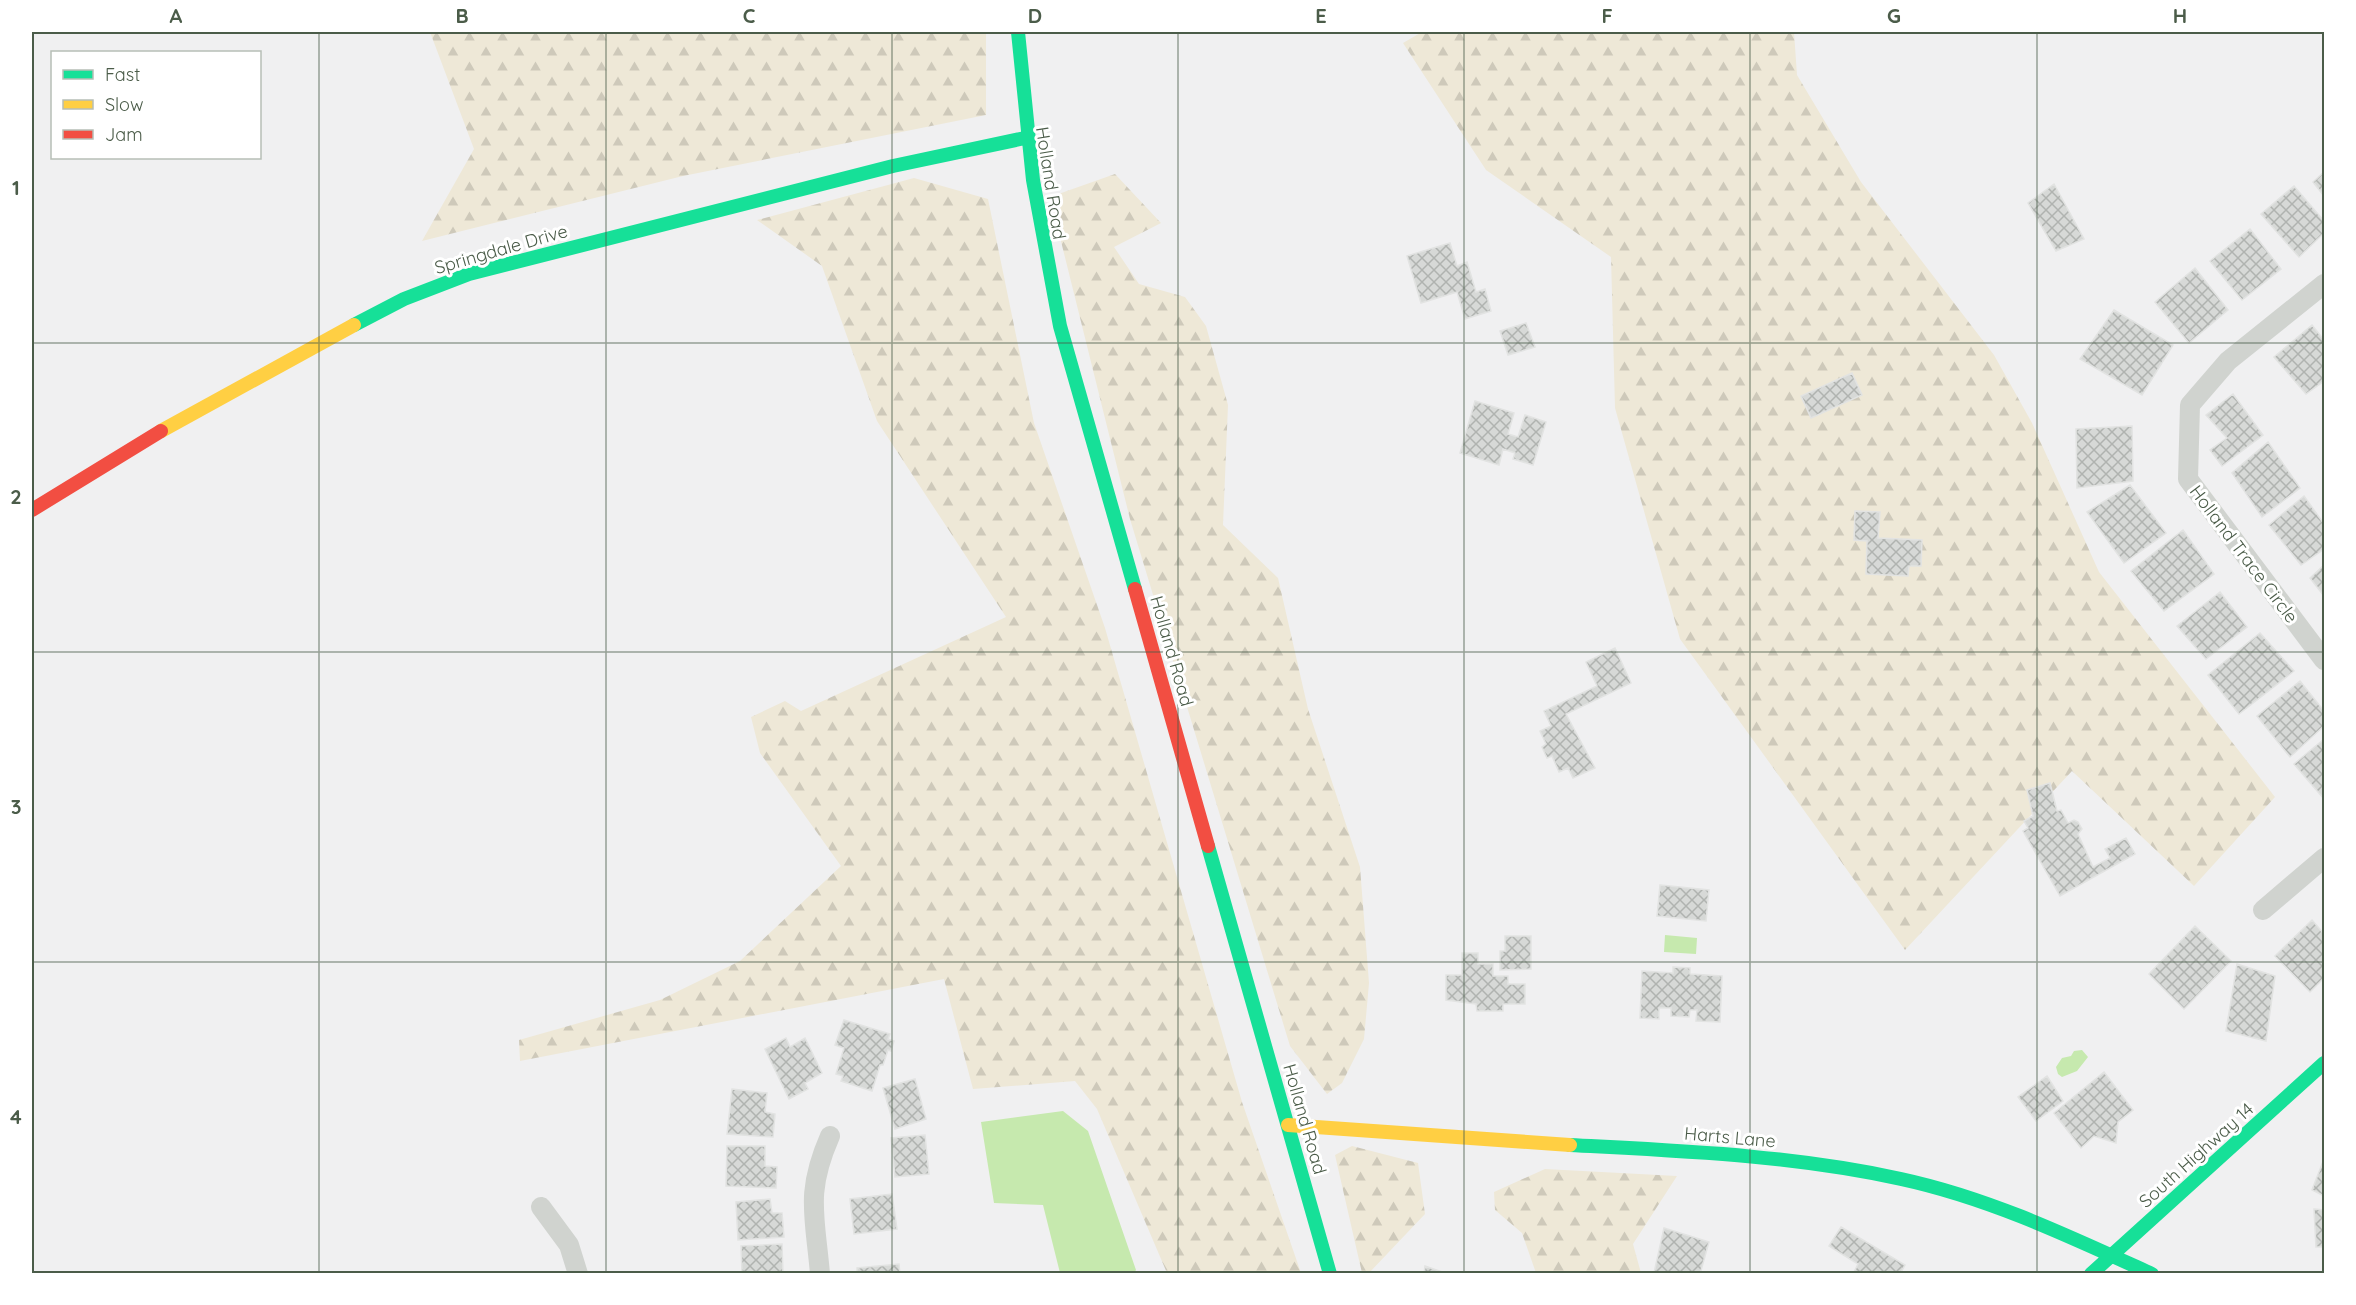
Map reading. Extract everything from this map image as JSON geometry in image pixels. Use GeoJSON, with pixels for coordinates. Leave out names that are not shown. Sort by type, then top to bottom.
{"type":"FeatureCollection","features":[{"type":"Feature","properties":{"kind":"street","name":"Holland Road"},"geometry":{"type":"LineString","coordinates":[[1018,32],[1025,138],[1038,226],[1060,326],[1330,1274]]}},
{"type":"Feature","properties":{"kind":"street","name":"Springdale Drive"},"geometry":{"type":"LineString","coordinates":[[32,510],[147,440],[287,361],[404,299],[434,286],[469,274],[644,228],[893,166],[1025,138]]}},
{"type":"Feature","properties":{"kind":"street","name":"Holland Trace Circle"},"geometry":{"type":"LineString","coordinates":[[2324,286],[2228,361],[2190,405],[2188,479],[2325,660]]}},
{"type":"Feature","properties":{"kind":"street"},"geometry":{"type":"LineString","coordinates":[[2263,910],[2325,858]]}},
{"type":"Feature","properties":{"kind":"street","name":"South Highway 14"},"geometry":{"type":"LineString","coordinates":[[2091,1274],[2325,1063]]}},
{"type":"Feature","properties":{"kind":"street","name":"Harts Lane"},"geometry":{"type":"LineString","coordinates":[[1288,1125],[1437,1137],[1738,1154],[1832,1166],[1903,1180],[1958,1195],[2032,1221],[2152,1274]]}},
{"type":"Feature","properties":{"kind":"street"},"geometry":{"type":"LineString","coordinates":[[820,1274],[812,1200],[817,1165],[830,1136]]}},
{"type":"Feature","properties":{"kind":"street"},"geometry":{"type":"LineString","coordinates":[[541,1207],[569,1245],[578,1274]]}},
{"type":"Feature","properties":{"kind":"green space"},"geometry":{"type":"Polygon","coordinates":[[[430,32],[986,32],[986,115],[683,176],[422,241],[474,149],[430,32]]]}},
{"type":"Feature","properties":{"kind":"green space"},"geometry":{"type":"Polygon","coordinates":[[[1422,32],[1794,32],[1797,75],[1861,182],[1994,355],[2032,423],[2099,572],[2275,797],[2194,886],[2072,771],[1905,950],[1680,639],[1615,408],[1611,257],[1486,170],[1403,43],[1422,32]]]}},
{"type":"Feature","properties":{"kind":"green space"},"geometry":{"type":"Polygon","coordinates":[[[1115,174],[1161,223],[1114,247],[1139,284],[1185,297],[1206,326],[1228,405],[1223,525],[1278,578],[1308,709],[1360,867],[1369,983],[1364,1039],[1342,1083],[1327,1094],[1290,1046],[1130,519],[1050,197],[1115,174]]]}},
{"type":"Feature","properties":{"kind":"green space"},"geometry":{"type":"Polygon","coordinates":[[[914,178],[988,199],[1034,423],[1105,628],[1242,1102],[1301,1273],[1167,1273],[1097,1109],[1075,1081],[973,1089],[944,979],[520,1061],[519,1040],[660,1000],[740,961],[841,866],[760,753],[751,717],[785,701],[801,711],[1006,617],[877,421],[822,266],[757,220],[914,178]]]}},
{"type":"Feature","properties":{"kind":"green space"},"geometry":{"type":"Polygon","coordinates":[[[1352,1146],[1418,1163],[1425,1214],[1369,1273],[1362,1273],[1335,1155],[1352,1146]]]}},
{"type":"Feature","properties":{"kind":"green space"},"geometry":{"type":"Polygon","coordinates":[[[1545,1169],[1677,1176],[1633,1244],[1641,1273],[1536,1273],[1522,1233],[1495,1210],[1494,1192],[1545,1169]]]}},
{"type":"Feature","properties":{"kind":"shaded area"},"geometry":{"type":"Polygon","coordinates":[[[1665,935],[1697,938],[1696,954],[1664,952],[1665,935]]]}},
{"type":"Feature","properties":{"kind":"shaded area"},"geometry":{"type":"Polygon","coordinates":[[[2082,1050],[2088,1057],[2077,1071],[2062,1077],[2058,1074],[2056,1067],[2062,1058],[2071,1056],[2074,1051],[2082,1050]]]}},
{"type":"Feature","properties":{"kind":"shaded area"},"geometry":{"type":"Polygon","coordinates":[[[1063,1111],[1088,1131],[1136,1270],[1134,1273],[1060,1273],[1043,1205],[994,1203],[981,1122],[1063,1111]]]}},
{"type":"Feature","properties":{"kind":"building"},"geometry":{"type":"Polygon","coordinates":[[[2324,172],[2324,196],[2313,182],[2324,172]]]}},
{"type":"Feature","properties":{"kind":"building"},"geometry":{"type":"Polygon","coordinates":[[[2054,184],[2084,239],[2056,251],[2028,203],[2054,184]]]}},
{"type":"Feature","properties":{"kind":"building"},"geometry":{"type":"Polygon","coordinates":[[[2294,186],[2324,221],[2324,233],[2299,257],[2261,214],[2294,186]]]}},
{"type":"Feature","properties":{"kind":"building"},"geometry":{"type":"Polygon","coordinates":[[[2250,229],[2281,269],[2242,300],[2210,261],[2250,229]]]}},
{"type":"Feature","properties":{"kind":"building"},"geometry":{"type":"Polygon","coordinates":[[[1450,243],[1457,266],[1467,262],[1476,292],[1485,289],[1491,311],[1465,319],[1457,292],[1421,303],[1407,256],[1450,243]]]}},
{"type":"Feature","properties":{"kind":"building"},"geometry":{"type":"Polygon","coordinates":[[[2195,268],[2228,310],[2189,343],[2155,302],[2195,268]]]}},
{"type":"Feature","properties":{"kind":"building"},"geometry":{"type":"Polygon","coordinates":[[[2114,310],[2173,345],[2142,395],[2080,359],[2114,310]]]}},
{"type":"Feature","properties":{"kind":"building"},"geometry":{"type":"Polygon","coordinates":[[[1526,323],[1535,347],[1508,355],[1500,331],[1526,323]]]}},
{"type":"Feature","properties":{"kind":"building"},"geometry":{"type":"Polygon","coordinates":[[[2312,325],[2324,340],[2324,381],[2306,394],[2274,357],[2312,325]]]}},
{"type":"Feature","properties":{"kind":"building"},"geometry":{"type":"Polygon","coordinates":[[[1852,373],[1862,395],[1811,418],[1801,396],[1852,373]]]}},
{"type":"Feature","properties":{"kind":"building"},"geometry":{"type":"Polygon","coordinates":[[[2233,394],[2263,435],[2222,466],[2210,450],[2227,438],[2206,415],[2233,394]]]}},
{"type":"Feature","properties":{"kind":"building"},"geometry":{"type":"Polygon","coordinates":[[[1475,401],[1514,413],[1508,434],[1518,437],[1525,415],[1546,422],[1533,465],[1513,459],[1515,453],[1503,449],[1499,465],[1460,453],[1475,401]]]}},
{"type":"Feature","properties":{"kind":"building"},"geometry":{"type":"Polygon","coordinates":[[[2132,426],[2133,481],[2077,488],[2076,429],[2132,426]]]}},
{"type":"Feature","properties":{"kind":"building"},"geometry":{"type":"Polygon","coordinates":[[[2268,442],[2300,488],[2262,517],[2232,473],[2268,442]]]}},
{"type":"Feature","properties":{"kind":"building"},"geometry":{"type":"Polygon","coordinates":[[[2130,485],[2166,533],[2124,563],[2087,512],[2130,485]]]}},
{"type":"Feature","properties":{"kind":"building"},"geometry":{"type":"Polygon","coordinates":[[[2304,496],[2324,524],[2324,549],[2301,565],[2269,525],[2304,496]]]}},
{"type":"Feature","properties":{"kind":"building"},"geometry":{"type":"Polygon","coordinates":[[[1855,511],[1880,512],[1878,538],[1922,540],[1921,566],[1909,566],[1908,576],[1866,574],[1867,541],[1854,540],[1855,511]]]}},
{"type":"Feature","properties":{"kind":"building"},"geometry":{"type":"Polygon","coordinates":[[[2183,530],[2214,574],[2164,611],[2131,571],[2183,530]]]}},
{"type":"Feature","properties":{"kind":"building"},"geometry":{"type":"Polygon","coordinates":[[[2324,565],[2324,596],[2310,578],[2324,565]]]}},
{"type":"Feature","properties":{"kind":"building"},"geometry":{"type":"Polygon","coordinates":[[[2220,592],[2247,627],[2206,659],[2177,626],[2220,592]]]}},
{"type":"Feature","properties":{"kind":"building"},"geometry":{"type":"Polygon","coordinates":[[[2260,633],[2294,671],[2239,714],[2208,675],[2260,633]]]}},
{"type":"Feature","properties":{"kind":"building"},"geometry":{"type":"Polygon","coordinates":[[[1615,648],[1631,683],[1566,714],[1595,768],[1573,778],[1568,768],[1559,772],[1552,756],[1547,758],[1542,747],[1546,744],[1540,731],[1551,726],[1544,711],[1597,686],[1586,662],[1615,648]]]}},
{"type":"Feature","properties":{"kind":"building"},"geometry":{"type":"Polygon","coordinates":[[[2300,681],[2324,711],[2324,726],[2290,757],[2257,716],[2300,681]]]}},
{"type":"Feature","properties":{"kind":"building"},"geometry":{"type":"Polygon","coordinates":[[[2324,739],[2324,799],[2294,764],[2324,739]]]}},
{"type":"Feature","properties":{"kind":"building"},"geometry":{"type":"Polygon","coordinates":[[[2050,783],[2057,811],[2061,810],[2068,823],[2074,820],[2078,822],[2082,829],[2078,834],[2093,867],[2110,858],[2105,849],[2126,838],[2135,854],[2060,896],[2023,831],[2028,828],[2024,821],[2033,816],[2027,790],[2050,783]]]}},
{"type":"Feature","properties":{"kind":"building"},"geometry":{"type":"Polygon","coordinates":[[[1660,885],[1709,890],[1706,921],[1657,916],[1660,885]]]}},
{"type":"Feature","properties":{"kind":"building"},"geometry":{"type":"Polygon","coordinates":[[[2312,920],[2324,934],[2324,978],[2310,992],[2275,956],[2312,920]]]}},
{"type":"Feature","properties":{"kind":"building"},"geometry":{"type":"Polygon","coordinates":[[[2195,926],[2231,961],[2184,1009],[2149,974],[2195,926]]]}},
{"type":"Feature","properties":{"kind":"building"},"geometry":{"type":"Polygon","coordinates":[[[1505,936],[1531,936],[1531,969],[1500,970],[1500,951],[1505,951],[1505,936]]]}},
{"type":"Feature","properties":{"kind":"building"},"geometry":{"type":"Polygon","coordinates":[[[1462,953],[1478,953],[1478,964],[1493,964],[1493,976],[1508,976],[1508,984],[1525,984],[1525,1004],[1503,1004],[1503,1011],[1477,1011],[1476,1004],[1446,1000],[1446,975],[1462,975],[1462,953]]]}},
{"type":"Feature","properties":{"kind":"building"},"geometry":{"type":"Polygon","coordinates":[[[2237,964],[2275,976],[2266,1041],[2226,1031],[2237,964]]]}},
{"type":"Feature","properties":{"kind":"building"},"geometry":{"type":"Polygon","coordinates":[[[1673,967],[1690,968],[1690,974],[1722,976],[1720,1022],[1696,1021],[1697,1010],[1690,1010],[1689,1017],[1671,1016],[1671,1008],[1659,1008],[1659,1019],[1640,1018],[1642,971],[1673,973],[1673,967]]]}},
{"type":"Feature","properties":{"kind":"building"},"geometry":{"type":"Polygon","coordinates":[[[844,1020],[890,1034],[888,1039],[894,1041],[883,1065],[880,1065],[872,1091],[841,1081],[843,1076],[836,1074],[844,1048],[835,1045],[844,1020]]]}},
{"type":"Feature","properties":{"kind":"building"},"geometry":{"type":"Polygon","coordinates":[[[786,1038],[790,1047],[805,1038],[822,1073],[805,1083],[808,1089],[789,1099],[765,1049],[786,1038]]]}},
{"type":"Feature","properties":{"kind":"building"},"geometry":{"type":"Polygon","coordinates":[[[2104,1072],[2133,1110],[2118,1122],[2116,1143],[2094,1136],[2081,1148],[2054,1113],[2104,1072]]]}},
{"type":"Feature","properties":{"kind":"building"},"geometry":{"type":"Polygon","coordinates":[[[2047,1076],[2063,1101],[2036,1121],[2018,1097],[2047,1076]]]}},
{"type":"Feature","properties":{"kind":"building"},"geometry":{"type":"Polygon","coordinates":[[[915,1079],[926,1119],[895,1129],[883,1088],[915,1079]]]}},
{"type":"Feature","properties":{"kind":"building"},"geometry":{"type":"Polygon","coordinates":[[[732,1089],[767,1093],[765,1112],[775,1114],[773,1137],[727,1134],[732,1089]]]}},
{"type":"Feature","properties":{"kind":"building"},"geometry":{"type":"Polygon","coordinates":[[[925,1135],[929,1174],[895,1177],[891,1138],[925,1135]]]}},
{"type":"Feature","properties":{"kind":"building"},"geometry":{"type":"Polygon","coordinates":[[[727,1146],[765,1146],[765,1166],[777,1167],[776,1188],[726,1186],[727,1146]]]}},
{"type":"Feature","properties":{"kind":"building"},"geometry":{"type":"Polygon","coordinates":[[[2324,1159],[2324,1196],[2312,1190],[2324,1159]]]}},
{"type":"Feature","properties":{"kind":"building"},"geometry":{"type":"Polygon","coordinates":[[[892,1194],[897,1229],[854,1234],[850,1199],[892,1194]]]}},
{"type":"Feature","properties":{"kind":"building"},"geometry":{"type":"Polygon","coordinates":[[[770,1199],[772,1213],[782,1213],[784,1237],[738,1240],[736,1202],[770,1199]]]}},
{"type":"Feature","properties":{"kind":"building"},"geometry":{"type":"Polygon","coordinates":[[[2314,1209],[2324,1210],[2324,1247],[2316,1247],[2314,1209]]]}},
{"type":"Feature","properties":{"kind":"building"},"geometry":{"type":"Polygon","coordinates":[[[1841,1227],[1905,1265],[1900,1274],[1853,1274],[1858,1264],[1829,1246],[1841,1227]]]}},
{"type":"Feature","properties":{"kind":"building"},"geometry":{"type":"Polygon","coordinates":[[[1664,1228],[1709,1242],[1700,1274],[1654,1273],[1664,1228]]]}},
{"type":"Feature","properties":{"kind":"building"},"geometry":{"type":"Polygon","coordinates":[[[782,1244],[783,1274],[742,1274],[741,1246],[782,1244]]]}},
{"type":"Feature","properties":{"kind":"building"},"geometry":{"type":"Polygon","coordinates":[[[899,1264],[900,1274],[857,1274],[857,1268],[899,1264]]]}},
{"type":"Feature","properties":{"kind":"building"},"geometry":{"type":"Polygon","coordinates":[[[1425,1266],[1448,1274],[1424,1274],[1425,1266]]]}},
{"type":"Feature","properties":{"kind":"traffic: fast"},"geometry":{"type":"LineString","coordinates":[[1018,32],[1033,180],[1060,326],[1135,589]]}},
{"type":"Feature","properties":{"kind":"traffic: fast"},"geometry":{"type":"LineString","coordinates":[[354,325],[404,299],[469,274],[893,166],[1025,138]]}},
{"type":"Feature","properties":{"kind":"traffic: fast"},"geometry":{"type":"LineString","coordinates":[[1208,846],[1330,1274]]}},
{"type":"Feature","properties":{"kind":"traffic: fast"},"geometry":{"type":"LineString","coordinates":[[2091,1274],[2324,1063]]}},
{"type":"Feature","properties":{"kind":"traffic: fast"},"geometry":{"type":"LineString","coordinates":[[1570,1145],[1778,1159],[1901,1179],[1998,1208],[2152,1274]]}},
{"type":"Feature","properties":{"kind":"traffic: slow"},"geometry":{"type":"LineString","coordinates":[[161,431],[354,325]]}},
{"type":"Feature","properties":{"kind":"traffic: slow"},"geometry":{"type":"LineString","coordinates":[[1288,1125],[1570,1145]]}},
{"type":"Feature","properties":{"kind":"traffic: jam"},"geometry":{"type":"LineString","coordinates":[[32,510],[161,431]]}},
{"type":"Feature","properties":{"kind":"traffic: jam"},"geometry":{"type":"LineString","coordinates":[[1135,589],[1208,846]]}}]}
